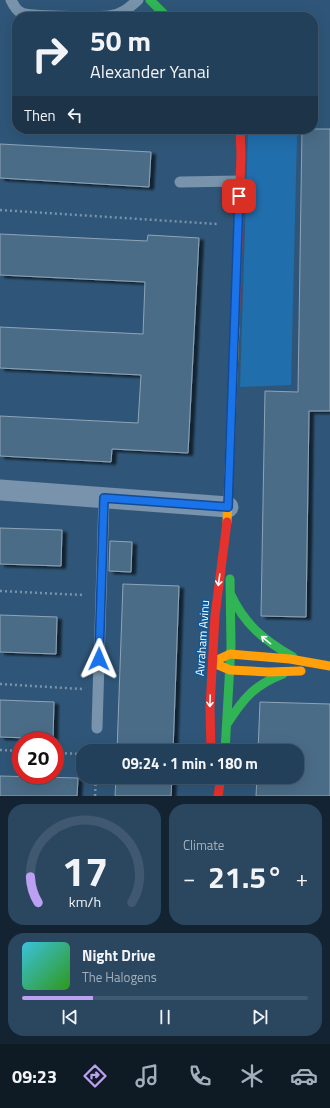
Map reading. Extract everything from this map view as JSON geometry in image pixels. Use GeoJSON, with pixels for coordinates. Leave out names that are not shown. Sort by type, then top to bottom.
{"type":"FeatureCollection","features":[{"type":"Feature","properties":{"kind":"street"},"geometry":{"type":"LineString","coordinates":[[150,0],[162,12]]}},
{"type":"Feature","properties":{"kind":"street","name":"Avraham Avinu"},"geometry":{"type":"LineString","coordinates":[[211,744],[210,707],[215,616],[227,528],[241,155],[240,134]]}},
{"type":"Feature","properties":{"kind":"street"},"geometry":{"type":"LineString","coordinates":[[0,490],[228,507]]}},
{"type":"Feature","properties":{"kind":"street","name":"Avraham Avinu"},"geometry":{"type":"LineString","coordinates":[[226,744],[230,670],[231,595],[227,528]]}},
{"type":"Feature","properties":{"kind":"street"},"geometry":{"type":"LineString","coordinates":[[231,595],[239,611],[256,631],[276,648],[299,661]]}},
{"type":"Feature","properties":{"kind":"street"},"geometry":{"type":"LineString","coordinates":[[212,662],[230,654],[260,656],[330,666]]}},
{"type":"Feature","properties":{"kind":"street"},"geometry":{"type":"LineString","coordinates":[[212,662],[230,670],[268,672],[296,672],[330,666]]}},
{"type":"Feature","properties":{"kind":"street"},"geometry":{"type":"LineString","coordinates":[[227,724],[241,703],[252,691],[263,683],[289,672]]}},
{"type":"Feature","properties":{"kind":"street"},"geometry":{"type":"LineString","coordinates":[[215,784],[217,796]]}},
{"type":"Feature","properties":{"kind":"street"},"geometry":{"type":"LineString","coordinates":[[217,796],[220,784]]}},
{"type":"Feature","properties":{"kind":"lane"},"geometry":{"type":"LineString","coordinates":[[11,0],[12,4],[19,12]]}},
{"type":"Feature","properties":{"kind":"lane"},"geometry":{"type":"LineString","coordinates":[[122,12],[128,10],[138,0]]}},
{"type":"Feature","properties":{"kind":"lane"},"geometry":{"type":"LineString","coordinates":[[180,182],[240,181]]}},
{"type":"Feature","properties":{"kind":"lane"},"geometry":{"type":"LineString","coordinates":[[97,728],[104,498]]}},
{"type":"Feature","properties":{"kind":"path"},"geometry":{"type":"LineString","coordinates":[[0,210],[238,226]]}},
{"type":"Feature","properties":{"kind":"path"},"geometry":{"type":"LineString","coordinates":[[0,590],[100,596]]}},
{"type":"Feature","properties":{"kind":"path"},"geometry":{"type":"LineString","coordinates":[[0,684],[98,690]]}},
{"type":"Feature","properties":{"kind":"path"},"geometry":{"type":"LineString","coordinates":[[0,750],[12,751]]}},
{"type":"Feature","properties":{"kind":"path"},"geometry":{"type":"LineString","coordinates":[[64,753],[76,754]]}},
{"type":"Feature","properties":{"kind":"path"},"geometry":{"type":"LineString","coordinates":[[95,796],[96,784]]}},
{"type":"Feature","properties":{"kind":"shaded area"},"geometry":{"type":"Polygon","coordinates":[[[248,134],[297,135],[291,385],[240,387],[248,134]]]}},
{"type":"Feature","properties":{"kind":"building"},"geometry":{"type":"Polygon","coordinates":[[[318,129],[330,129],[330,411],[309,411],[306,617],[261,616],[265,391],[298,392],[302,134],[318,134],[318,129]]]}},
{"type":"Feature","properties":{"kind":"building"},"geometry":{"type":"Polygon","coordinates":[[[0,144],[151,152],[149,187],[0,178],[0,144]]]}},
{"type":"Feature","properties":{"kind":"building"},"geometry":{"type":"Polygon","coordinates":[[[0,234],[147,241],[148,235],[199,238],[188,453],[112,449],[111,462],[0,456],[0,416],[138,423],[141,375],[0,368],[0,327],[143,334],[145,282],[0,275],[0,234]]]}},
{"type":"Feature","properties":{"kind":"building"},"geometry":{"type":"Polygon","coordinates":[[[0,528],[62,530],[61,566],[0,564],[0,528]]]}},
{"type":"Feature","properties":{"kind":"building"},"geometry":{"type":"Polygon","coordinates":[[[110,541],[132,542],[131,572],[109,571],[110,541]]]}},
{"type":"Feature","properties":{"kind":"building"},"geometry":{"type":"Polygon","coordinates":[[[123,584],[179,586],[173,744],[117,744],[123,584]]]}},
{"type":"Feature","properties":{"kind":"building"},"geometry":{"type":"Polygon","coordinates":[[[0,615],[57,617],[56,654],[0,652],[0,615]]]}},
{"type":"Feature","properties":{"kind":"building"},"geometry":{"type":"Polygon","coordinates":[[[0,700],[54,702],[53,732],[12,732],[12,737],[0,737],[0,700]]]}},
{"type":"Feature","properties":{"kind":"building"},"geometry":{"type":"Polygon","coordinates":[[[260,702],[330,704],[330,796],[256,796],[257,784],[304,784],[304,744],[258,744],[260,702]]]}},
{"type":"Feature","properties":{"kind":"building"},"geometry":{"type":"Polygon","coordinates":[[[0,776],[12,776],[12,784],[64,784],[64,778],[76,778],[76,784],[78,784],[77,796],[0,796],[0,776]]]}},
{"type":"Feature","properties":{"kind":"building"},"geometry":{"type":"Polygon","coordinates":[[[116,784],[172,784],[171,796],[115,796],[116,784]]]}},
{"type":"Feature","properties":{"kind":"traffic: fast"},"geometry":{"type":"LineString","coordinates":[[150,0],[162,12]]}},
{"type":"Feature","properties":{"kind":"traffic: fast"},"geometry":{"type":"LineString","coordinates":[[225,744],[231,646],[230,579]]}},
{"type":"Feature","properties":{"kind":"traffic: fast"},"geometry":{"type":"LineString","coordinates":[[231,595],[249,624],[273,645],[293,657]]}},
{"type":"Feature","properties":{"kind":"traffic: fast"},"geometry":{"type":"LineString","coordinates":[[227,724],[238,707],[250,694],[264,683],[283,674]]}},
{"type":"Feature","properties":{"kind":"traffic: slow"},"geometry":{"type":"LineString","coordinates":[[227,522],[235,328]]}},
{"type":"Feature","properties":{"kind":"traffic: slow"},"geometry":{"type":"LineString","coordinates":[[217,660],[230,654],[290,659],[330,666]]}},
{"type":"Feature","properties":{"kind":"traffic: slow"},"geometry":{"type":"LineString","coordinates":[[216,664],[230,670],[268,672],[301,671]]}},
{"type":"Feature","properties":{"kind":"traffic: jam"},"geometry":{"type":"LineString","coordinates":[[235,328],[241,155],[240,134]]}},
{"type":"Feature","properties":{"kind":"traffic: jam"},"geometry":{"type":"LineString","coordinates":[[211,744],[210,707],[215,616],[227,522]]}},
{"type":"Feature","properties":{"kind":"traffic: jam"},"geometry":{"type":"LineString","coordinates":[[218,796],[220,784]]}},
{"type":"Feature","properties":{"kind":"route"},"geometry":{"type":"LineString","coordinates":[[99,659],[104,498],[228,507],[239,196]]}}]}
